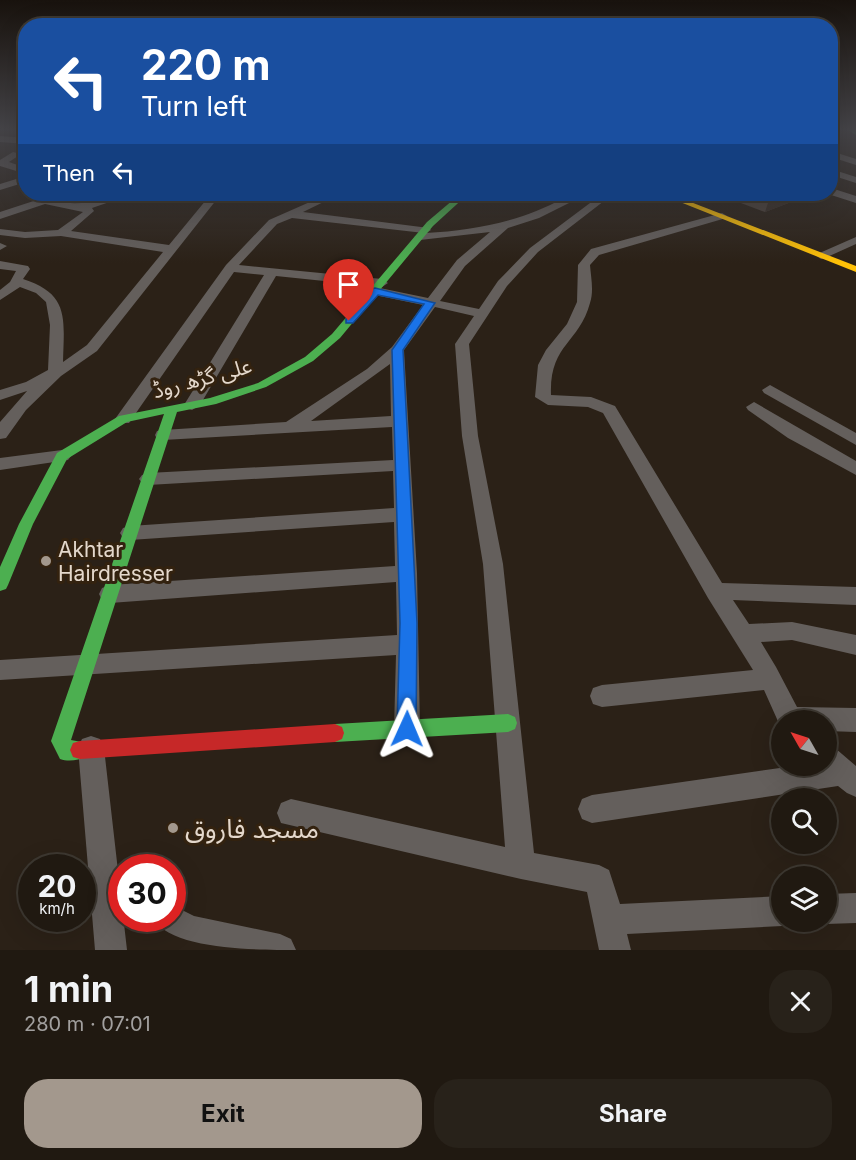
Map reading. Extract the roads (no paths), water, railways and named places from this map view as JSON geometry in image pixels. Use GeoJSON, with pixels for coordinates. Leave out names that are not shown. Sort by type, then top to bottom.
{"type":"FeatureCollection","features":[{"type":"Feature","properties":{"kind":"main road","name":"علی گڑھ روڈ"},"geometry":{"type":"LineString","coordinates":[[62,456],[123,419],[192,405],[262,385],[309,359],[336,336],[422,233],[456,201]]}},
{"type":"Feature","properties":{"kind":"main road"},"geometry":{"type":"LineString","coordinates":[[682,201],[856,269]]}},
{"type":"Feature","properties":{"kind":"main road"},"geometry":{"type":"LineString","coordinates":[[172,409],[60,741],[67,752],[91,748],[508,723]]}},
{"type":"Feature","properties":{"kind":"main road"},"geometry":{"type":"LineString","coordinates":[[0,585],[26,524],[62,456]]}},
{"type":"Feature","properties":{"kind":"street"},"geometry":{"type":"LineString","coordinates":[[838,175],[856,182]]}},
{"type":"Feature","properties":{"kind":"street"},"geometry":{"type":"LineString","coordinates":[[0,187],[18,181]]}},
{"type":"Feature","properties":{"kind":"street"},"geometry":{"type":"LineString","coordinates":[[838,190],[856,182]]}},
{"type":"Feature","properties":{"kind":"street"},"geometry":{"type":"LineString","coordinates":[[0,196],[18,192]]}},
{"type":"Feature","properties":{"kind":"street"},"geometry":{"type":"LineString","coordinates":[[838,194],[856,200]]}},
{"type":"Feature","properties":{"kind":"street"},"geometry":{"type":"LineString","coordinates":[[0,216],[40,201]]}},
{"type":"Feature","properties":{"kind":"street"},"geometry":{"type":"LineString","coordinates":[[46,201],[66,208],[84,208],[104,201]]}},
{"type":"Feature","properties":{"kind":"street"},"geometry":{"type":"LineString","coordinates":[[0,395],[13,392],[55,372],[92,348],[210,201]]}},
{"type":"Feature","properties":{"kind":"street"},"geometry":{"type":"LineString","coordinates":[[123,419],[230,268],[273,222],[319,201]]}},
{"type":"Feature","properties":{"kind":"street"},"geometry":{"type":"LineString","coordinates":[[288,214],[422,233],[463,234],[534,218],[560,201]]}},
{"type":"Feature","properties":{"kind":"street"},"geometry":{"type":"LineString","coordinates":[[520,865],[493,564],[470,436],[462,344],[502,284],[534,250],[598,201]]}},
{"type":"Feature","properties":{"kind":"street"},"geometry":{"type":"LineString","coordinates":[[61,233],[88,213],[89,211],[84,208]]}},
{"type":"Feature","properties":{"kind":"street"},"geometry":{"type":"LineString","coordinates":[[722,216],[595,252],[584,265],[585,301],[579,316],[545,360],[541,379],[543,397],[548,400],[591,402],[609,410],[716,592],[744,634],[786,710]]}},
{"type":"Feature","properties":{"kind":"street"},"geometry":{"type":"LineString","coordinates":[[291,427],[372,372],[398,350],[461,262],[504,226]]}},
{"type":"Feature","properties":{"kind":"street"},"geometry":{"type":"LineString","coordinates":[[0,232],[13,235],[61,233],[170,249]]}},
{"type":"Feature","properties":{"kind":"street"},"geometry":{"type":"LineString","coordinates":[[0,247],[13,235]]}},
{"type":"Feature","properties":{"kind":"street"},"geometry":{"type":"LineString","coordinates":[[821,255],[856,240]]}},
{"type":"Feature","properties":{"kind":"street"},"geometry":{"type":"LineString","coordinates":[[0,265],[24,269],[14,280],[37,289],[50,298],[54,305],[55,372],[20,407],[0,434]]}},
{"type":"Feature","properties":{"kind":"street"},"geometry":{"type":"LineString","coordinates":[[230,268],[379,287],[430,303],[481,313]]}},
{"type":"Feature","properties":{"kind":"street"},"geometry":{"type":"LineString","coordinates":[[192,405],[273,272]]}},
{"type":"Feature","properties":{"kind":"street"},"geometry":{"type":"LineString","coordinates":[[0,296],[18,282]]}},
{"type":"Feature","properties":{"kind":"street"},"geometry":{"type":"LineString","coordinates":[[398,350],[408,644],[407,729]]}},
{"type":"Feature","properties":{"kind":"street"},"geometry":{"type":"LineString","coordinates":[[770,390],[856,440]]}},
{"type":"Feature","properties":{"kind":"street"},"geometry":{"type":"LineString","coordinates":[[754,407],[794,434],[856,469]]}},
{"type":"Feature","properties":{"kind":"street"},"geometry":{"type":"LineString","coordinates":[[163,435],[400,421]]}},
{"type":"Feature","properties":{"kind":"street"},"geometry":{"type":"LineString","coordinates":[[0,464],[62,456]]}},
{"type":"Feature","properties":{"kind":"street"},"geometry":{"type":"LineString","coordinates":[[148,479],[402,465]]}},
{"type":"Feature","properties":{"kind":"street"},"geometry":{"type":"LineString","coordinates":[[130,533],[404,514]]}},
{"type":"Feature","properties":{"kind":"street"},"geometry":{"type":"LineString","coordinates":[[110,594],[406,573]]}},
{"type":"Feature","properties":{"kind":"street"},"geometry":{"type":"LineString","coordinates":[[716,592],[751,591],[856,596]]}},
{"type":"Feature","properties":{"kind":"street"},"geometry":{"type":"LineString","coordinates":[[744,634],[792,631],[856,645]]}},
{"type":"Feature","properties":{"kind":"street"},"geometry":{"type":"LineString","coordinates":[[0,670],[408,644]]}},
{"type":"Feature","properties":{"kind":"street"},"geometry":{"type":"LineString","coordinates":[[602,696],[770,679]]}},
{"type":"Feature","properties":{"kind":"street"},"geometry":{"type":"LineString","coordinates":[[837,720],[856,720]]}},
{"type":"Feature","properties":{"kind":"street"},"geometry":{"type":"LineString","coordinates":[[91,748],[108,856]]}},
{"type":"Feature","properties":{"kind":"street"},"geometry":{"type":"LineString","coordinates":[[592,809],[842,771]]}},
{"type":"Feature","properties":{"kind":"street"},"geometry":{"type":"LineString","coordinates":[[291,813],[520,865],[599,880],[615,950]]}},
{"type":"Feature","properties":{"kind":"street"},"geometry":{"type":"LineString","coordinates":[[837,909],[856,908]]}},
{"type":"Feature","properties":{"kind":"street"},"geometry":{"type":"LineString","coordinates":[[609,920],[771,912]]}},
{"type":"Feature","properties":{"kind":"street"},"geometry":{"type":"LineString","coordinates":[[186,928],[280,950]]}},
{"type":"Feature","properties":{"kind":"street"},"geometry":{"type":"LineString","coordinates":[[111,950],[112,932]]}},
{"type":"Feature","properties":{"kind":"place","name":"Akhtar Hairdresser"},"geometry":{"type":"Point","coordinates":[46,561]}},
{"type":"Feature","properties":{"kind":"place","name":"مسجد فاروق"},"geometry":{"type":"Point","coordinates":[173,828]}}]}
